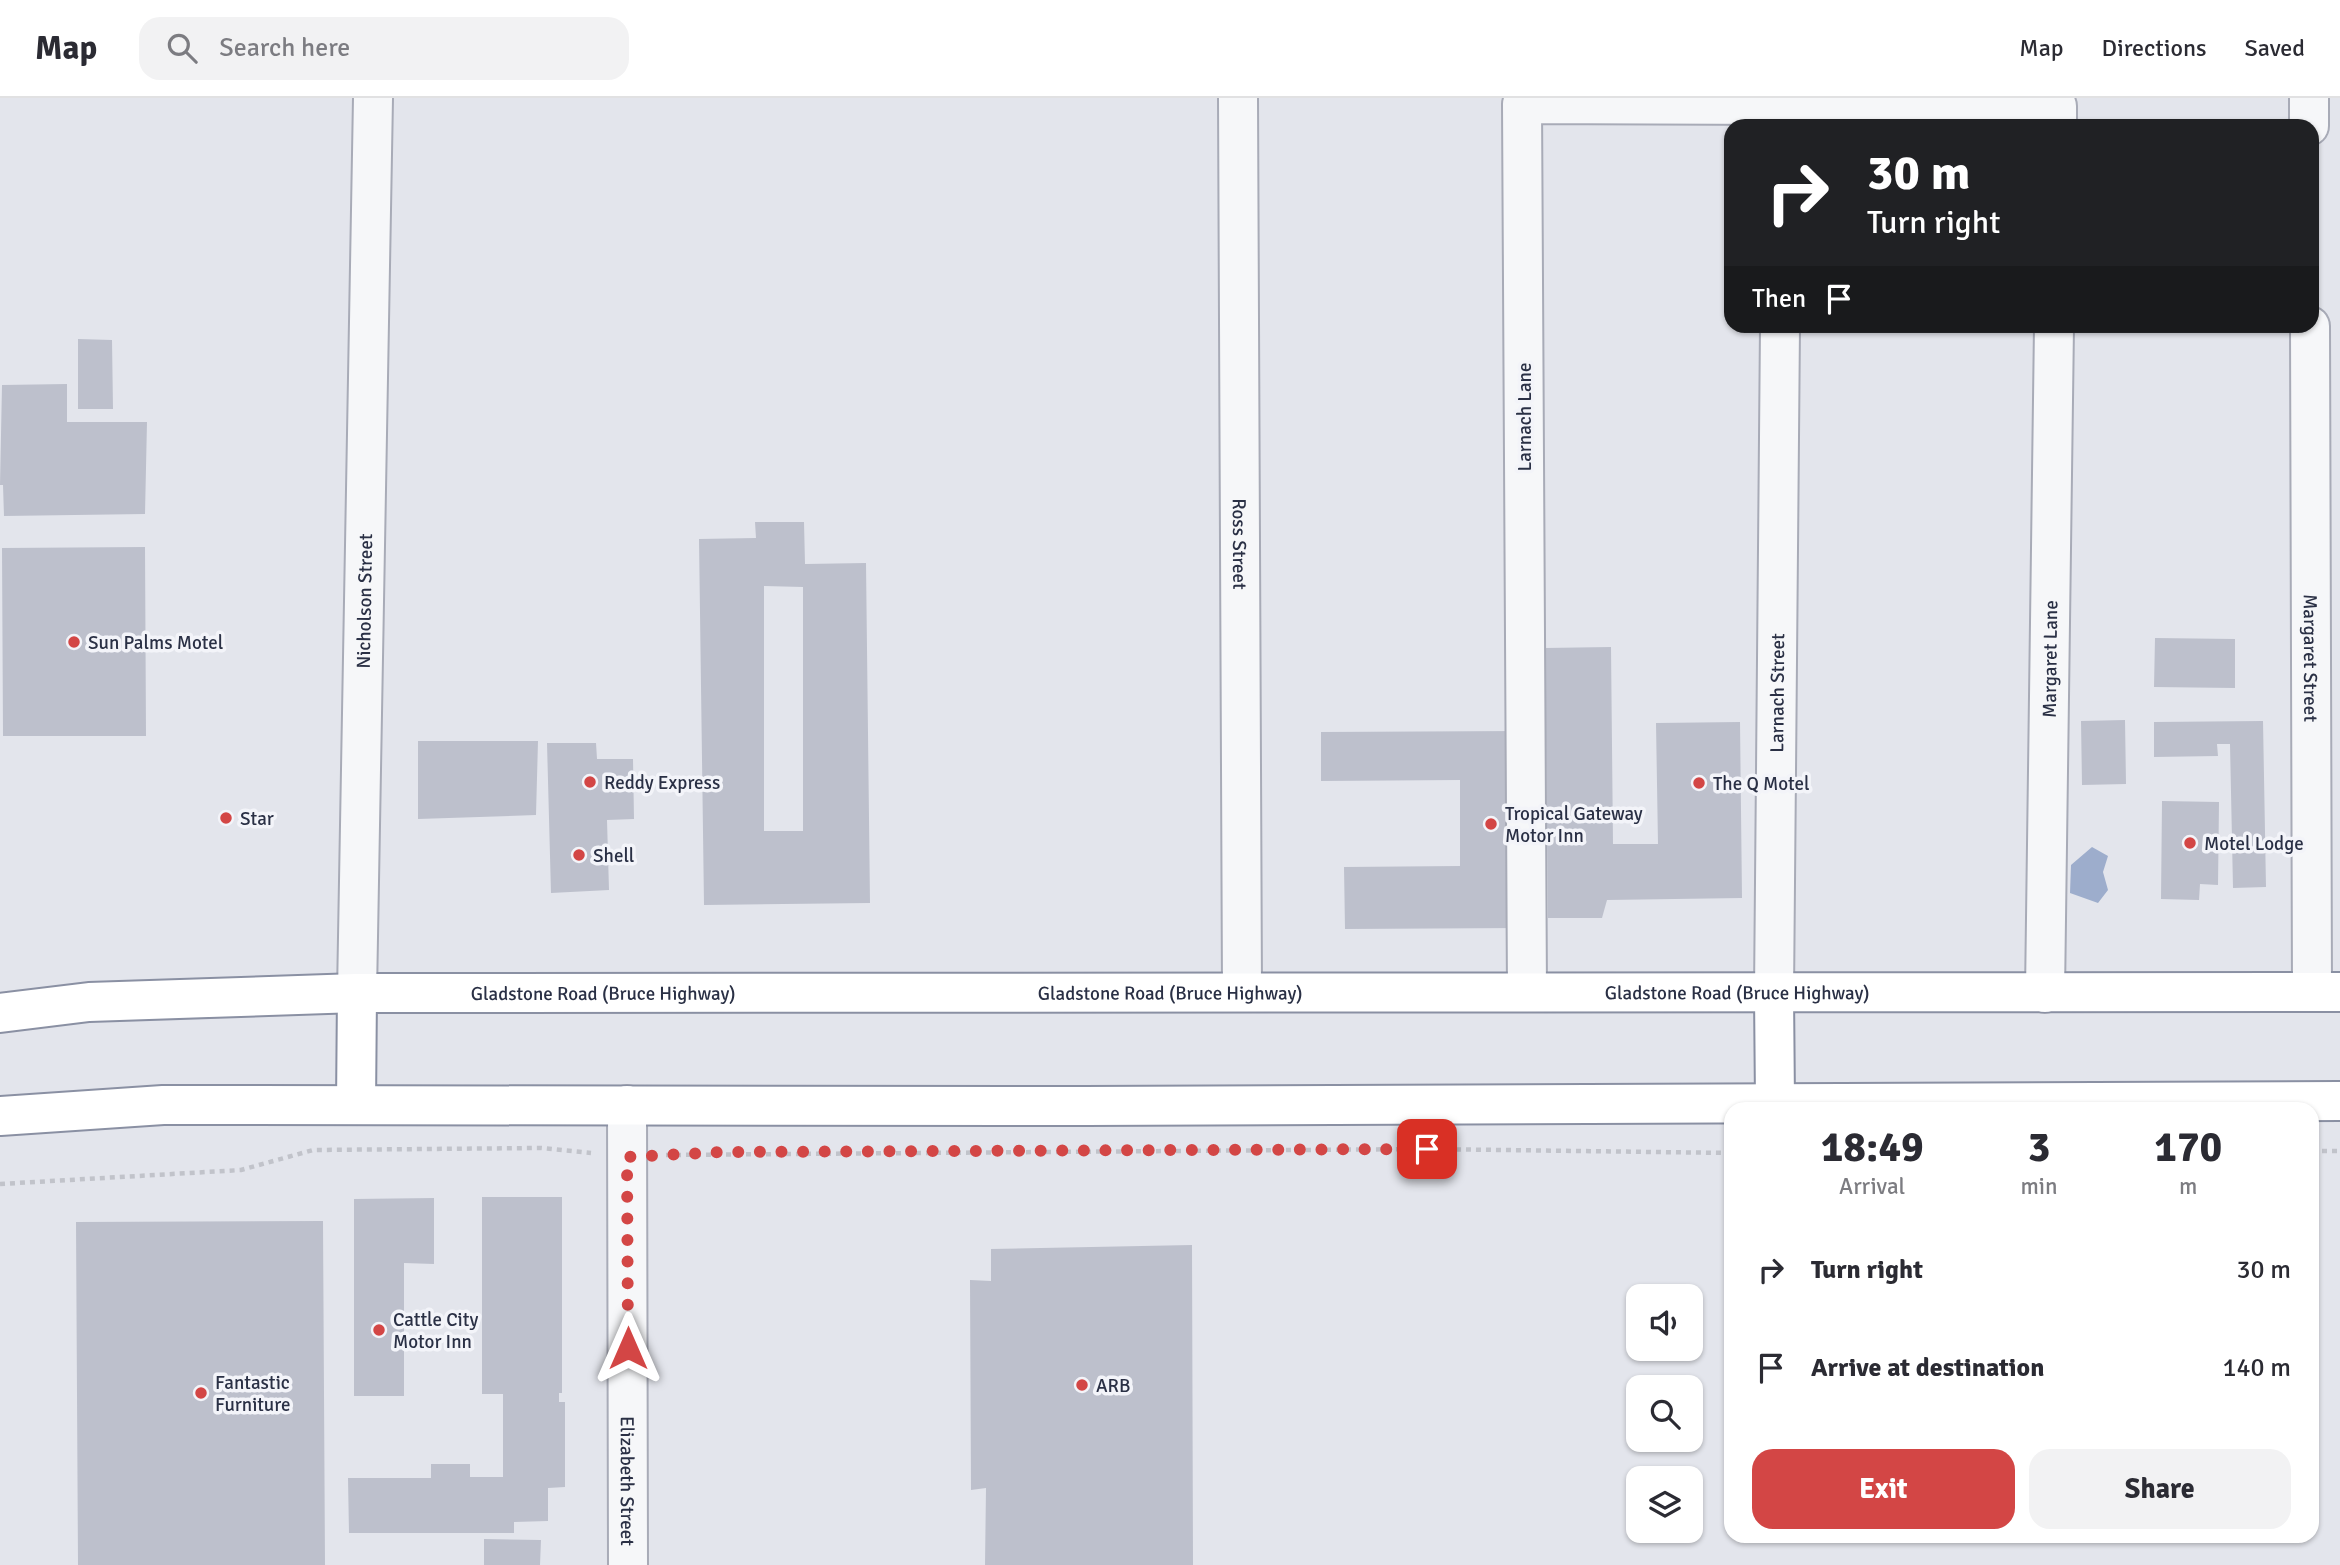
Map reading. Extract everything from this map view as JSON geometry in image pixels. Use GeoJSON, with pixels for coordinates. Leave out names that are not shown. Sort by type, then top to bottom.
{"type":"FeatureCollection","features":[{"type":"Feature","properties":{"kind":"highway","name":"Gladstone Road (Bruce Highway)"},"geometry":{"type":"LineString","coordinates":[[0,1013],[89,1002],[357,993],[1242,990],[2326,992]]}},
{"type":"Feature","properties":{"kind":"highway","name":"Nicholson Street"},"geometry":{"type":"LineString","coordinates":[[356,1105],[357,993]]}},
{"type":"Feature","properties":{"kind":"highway","name":"Larnach Street"},"geometry":{"type":"LineString","coordinates":[[1774,993],[1775,1102]]}},
{"type":"Feature","properties":{"kind":"highway"},"geometry":{"type":"LineString","coordinates":[[1775,1102],[2340,1101]]}},
{"type":"Feature","properties":{"kind":"highway"},"geometry":{"type":"LineString","coordinates":[[0,1116],[163,1105],[1724,1102]]}},
{"type":"Feature","properties":{"kind":"street","name":"Nicholson Street"},"geometry":{"type":"LineString","coordinates":[[357,993],[373,98]]}},
{"type":"Feature","properties":{"kind":"street","name":"Ross Street"},"geometry":{"type":"LineString","coordinates":[[1238,98],[1242,990]]}},
{"type":"Feature","properties":{"kind":"street"},"geometry":{"type":"LineString","coordinates":[[2309,98],[2309,119]]}},
{"type":"Feature","properties":{"kind":"street","name":"Larnach Lane"},"geometry":{"type":"LineString","coordinates":[[1528,991],[1522,104],[1782,110]]}},
{"type":"Feature","properties":{"kind":"street"},"geometry":{"type":"LineString","coordinates":[[1782,110],[2057,106],[2057,119]]}},
{"type":"Feature","properties":{"kind":"street","name":"Larnach Street"},"geometry":{"type":"LineString","coordinates":[[1774,993],[1780,333]]}},
{"type":"Feature","properties":{"kind":"street","name":"Margaret Lane"},"geometry":{"type":"LineString","coordinates":[[2045,993],[2054,333]]}},
{"type":"Feature","properties":{"kind":"street","name":"Margaret Street"},"geometry":{"type":"LineString","coordinates":[[2310,333],[2326,992]]}},
{"type":"Feature","properties":{"kind":"street","name":"Elizabeth Street"},"geometry":{"type":"LineString","coordinates":[[627,1105],[628,1565]]}},
{"type":"Feature","properties":{"kind":"path"},"geometry":{"type":"LineString","coordinates":[[0,1184],[241,1170],[313,1150],[541,1147],[627,1157],[723,1152],[1427,1149],[1724,1153]]}},
{"type":"Feature","properties":{"kind":"path"},"geometry":{"type":"LineString","coordinates":[[2319,1151],[2340,1151]]}},
{"type":"Feature","properties":{"kind":"water"},"geometry":{"type":"Polygon","coordinates":[[[2092,847],[2108,856],[2103,872],[2108,890],[2098,903],[2070,893],[2071,865],[2092,847]]]}},
{"type":"Feature","properties":{"kind":"building"},"geometry":{"type":"Polygon","coordinates":[[[78,339],[112,340],[113,409],[78,409],[78,339]]]}},
{"type":"Feature","properties":{"kind":"building"},"geometry":{"type":"Polygon","coordinates":[[[67,384],[67,422],[147,422],[145,514],[4,516],[3,485],[0,485],[2,385],[67,384]]]}},
{"type":"Feature","properties":{"kind":"building"},"geometry":{"type":"Polygon","coordinates":[[[755,522],[804,522],[805,564],[866,563],[870,903],[704,905],[699,539],[756,538],[755,522]],[[764,586],[764,831],[803,831],[803,587],[764,586]]]}},
{"type":"Feature","properties":{"kind":"building","name":"Sun Palms Motel"},"geometry":{"type":"Polygon","coordinates":[[[145,547],[146,736],[3,736],[2,548],[145,547]]]}},
{"type":"Feature","properties":{"kind":"building"},"geometry":{"type":"Polygon","coordinates":[[[2155,638],[2235,639],[2235,688],[2154,687],[2155,638]]]}},
{"type":"Feature","properties":{"kind":"building","name":"The Q Motel"},"geometry":{"type":"Polygon","coordinates":[[[1611,647],[1613,844],[1658,844],[1656,723],[1740,722],[1742,898],[1607,900],[1602,918],[1548,918],[1545,648],[1611,647]]]}},
{"type":"Feature","properties":{"kind":"building"},"geometry":{"type":"Polygon","coordinates":[[[2125,720],[2126,784],[2082,785],[2081,721],[2125,720]]]}},
{"type":"Feature","properties":{"kind":"building"},"geometry":{"type":"Polygon","coordinates":[[[2263,721],[2266,887],[2233,888],[2230,744],[2217,744],[2218,756],[2154,757],[2154,722],[2263,721]]]}},
{"type":"Feature","properties":{"kind":"building","name":"Tropical Gateway Motor Inn"},"geometry":{"type":"Polygon","coordinates":[[[1521,731],[1521,928],[1345,929],[1344,867],[1460,866],[1460,780],[1321,781],[1321,732],[1521,731]]]}},
{"type":"Feature","properties":{"kind":"building"},"geometry":{"type":"Polygon","coordinates":[[[418,741],[538,741],[536,815],[418,819],[418,741]]]}},
{"type":"Feature","properties":{"kind":"building"},"geometry":{"type":"Polygon","coordinates":[[[547,743],[596,743],[597,759],[633,759],[634,819],[607,820],[609,890],[551,893],[547,743]]]}},
{"type":"Feature","properties":{"kind":"building","name":"Motel Lodge"},"geometry":{"type":"Polygon","coordinates":[[[2162,801],[2219,802],[2218,885],[2200,884],[2199,900],[2161,899],[2162,801]]]}},
{"type":"Feature","properties":{"kind":"building"},"geometry":{"type":"Polygon","coordinates":[[[482,1197],[562,1197],[562,1393],[559,1393],[559,1402],[565,1402],[565,1487],[548,1488],[548,1521],[514,1522],[514,1533],[349,1533],[348,1478],[431,1478],[431,1464],[470,1464],[470,1477],[503,1477],[503,1394],[482,1394],[482,1197]]]}},
{"type":"Feature","properties":{"kind":"building","name":"Cattle City Motor Inn"},"geometry":{"type":"Polygon","coordinates":[[[434,1198],[434,1264],[404,1263],[404,1396],[354,1396],[354,1199],[434,1198]]]}},
{"type":"Feature","properties":{"kind":"building","name":"Fantastic Furniture"},"geometry":{"type":"Polygon","coordinates":[[[323,1221],[325,1565],[78,1565],[76,1222],[323,1221]]]}},
{"type":"Feature","properties":{"kind":"building","name":"ARB"},"geometry":{"type":"Polygon","coordinates":[[[1192,1245],[1193,1565],[985,1565],[986,1488],[971,1490],[970,1280],[991,1281],[991,1249],[1192,1245]]]}},
{"type":"Feature","properties":{"kind":"building"},"geometry":{"type":"Polygon","coordinates":[[[484,1539],[541,1540],[540,1565],[484,1565],[484,1539]]]}},
{"type":"Feature","properties":{"kind":"place","name":"Sun Palms Motel"},"geometry":{"type":"Point","coordinates":[74,642]}},
{"type":"Feature","properties":{"kind":"place","name":"Reddy Express"},"geometry":{"type":"Point","coordinates":[590,782]}},
{"type":"Feature","properties":{"kind":"place","name":"The Q Motel"},"geometry":{"type":"Point","coordinates":[1699,783]}},
{"type":"Feature","properties":{"kind":"place","name":"Star"},"geometry":{"type":"Point","coordinates":[226,818]}},
{"type":"Feature","properties":{"kind":"place","name":"Tropical Gateway Motor Inn"},"geometry":{"type":"Point","coordinates":[1491,824]}},
{"type":"Feature","properties":{"kind":"place","name":"Motel Lodge"},"geometry":{"type":"Point","coordinates":[2190,843]}},
{"type":"Feature","properties":{"kind":"place","name":"Shell"},"geometry":{"type":"Point","coordinates":[579,855]}},
{"type":"Feature","properties":{"kind":"place","name":"Cattle City Motor Inn"},"geometry":{"type":"Point","coordinates":[379,1330]}},
{"type":"Feature","properties":{"kind":"place","name":"ARB"},"geometry":{"type":"Point","coordinates":[1082,1385]}},
{"type":"Feature","properties":{"kind":"place","name":"Fantastic Furniture"},"geometry":{"type":"Point","coordinates":[201,1393]}},
{"type":"Feature","properties":{"kind":"route"},"geometry":{"type":"LineString","coordinates":[[628,1348],[627,1157],[723,1152],[1427,1149]]}}]}
